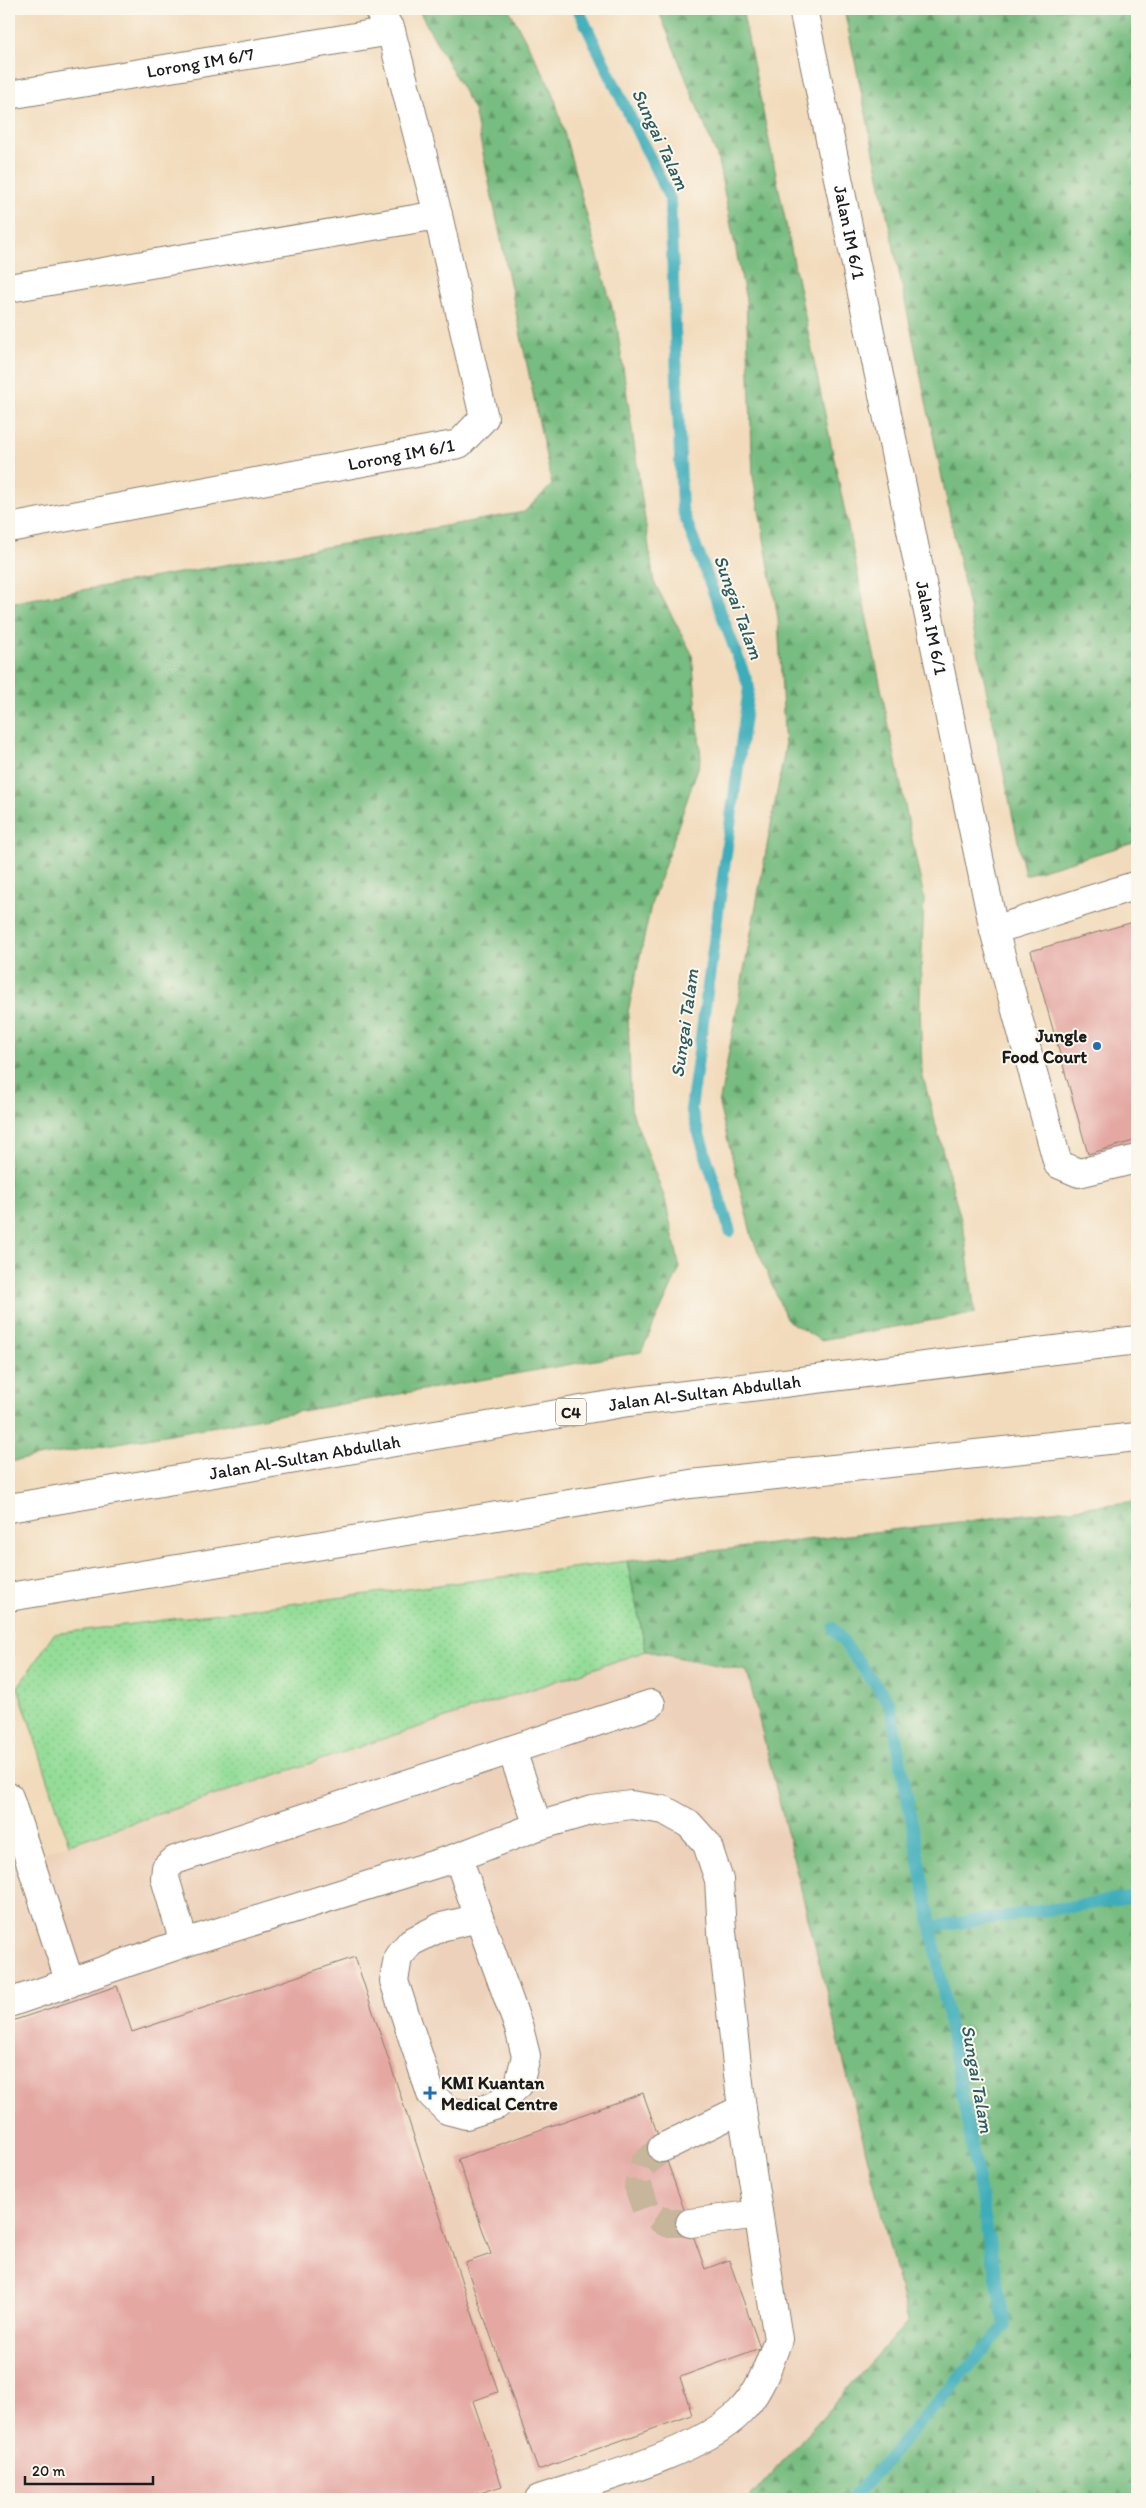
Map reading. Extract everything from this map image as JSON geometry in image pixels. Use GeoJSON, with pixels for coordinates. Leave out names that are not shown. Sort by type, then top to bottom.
{"type":"FeatureCollection","features":[{"type":"Feature","properties":{"kind":"street","name":"Jalan IM 6/1"},"geometry":{"type":"LineString","coordinates":[[803,9],[994,930],[1058,1164],[1079,1173],[1137,1159]]}},
{"type":"Feature","properties":{"kind":"street","name":"Lorong IM 6/7"},"geometry":{"type":"LineString","coordinates":[[9,95],[385,20]]}},
{"type":"Feature","properties":{"kind":"street","name":"Lorong IM 6/1"},"geometry":{"type":"LineString","coordinates":[[9,528],[459,444],[484,418],[438,215],[385,20]]}},
{"type":"Feature","properties":{"kind":"street"},"geometry":{"type":"LineString","coordinates":[[9,288],[438,215]]}},
{"type":"Feature","properties":{"kind":"street"},"geometry":{"type":"LineString","coordinates":[[994,930],[1137,886]]}},
{"type":"Feature","properties":{"kind":"street","name":"Jalan Al-Sultan Abdullah"},"geometry":{"type":"LineString","coordinates":[[9,1508],[628,1402],[1137,1340]]}},
{"type":"Feature","properties":{"kind":"street"},"geometry":{"type":"LineString","coordinates":[[9,1597],[690,1484],[1137,1437]]}},
{"type":"Feature","properties":{"kind":"street"},"geometry":{"type":"LineString","coordinates":[[184,1943],[165,1878],[166,1868],[175,1860],[651,1704]]}},
{"type":"Feature","properties":{"kind":"street"},"geometry":{"type":"LineString","coordinates":[[512,1751],[538,1826]]}},
{"type":"Feature","properties":{"kind":"street"},"geometry":{"type":"LineString","coordinates":[[9,1797],[70,1982]]}},
{"type":"Feature","properties":{"kind":"street"},"geometry":{"type":"LineString","coordinates":[[9,2003],[184,1943],[458,1857],[538,1826],[592,1810],[632,1805],[664,1810],[689,1824],[707,1844],[719,1880],[722,1932],[742,2109],[778,2339],[769,2367],[756,2392],[740,2413],[718,2429],[688,2446],[539,2499]]}},
{"type":"Feature","properties":{"kind":"street"},"geometry":{"type":"LineString","coordinates":[[458,1857],[519,2028],[526,2056],[519,2084],[497,2105],[466,2115],[447,2110],[431,2094],[394,1981],[398,1957],[411,1942],[441,1927],[479,1918]]}},
{"type":"Feature","properties":{"kind":"street"},"geometry":{"type":"LineString","coordinates":[[662,2148],[742,2109]]}},
{"type":"Feature","properties":{"kind":"street"},"geometry":{"type":"LineString","coordinates":[[690,2222],[758,2214]]}},
{"type":"Feature","properties":{"kind":"shaded area","name":"KMI Kuantan Medical Centre"},"geometry":{"type":"Polygon","coordinates":[[[646,1651],[747,1671],[908,2321],[749,2499],[9,2499],[9,1864],[646,1651]]]}},
{"type":"Feature","properties":{"kind":"green space"},"geometry":{"type":"Polygon","coordinates":[[[418,9],[509,9],[553,92],[617,326],[654,582],[692,654],[701,759],[651,905],[628,1012],[631,1109],[665,1199],[680,1268],[641,1352],[9,1462],[9,603],[524,512],[552,485],[474,110],[418,9]]]}},
{"type":"Feature","properties":{"kind":"green space"},"geometry":{"type":"Polygon","coordinates":[[[658,9],[742,9],[924,898],[920,1001],[922,1073],[964,1231],[975,1313],[820,1340],[787,1320],[752,1237],[719,1105],[785,749],[778,618],[753,476],[746,300],[717,156],[658,9]]]}},
{"type":"Feature","properties":{"kind":"green space"},"geometry":{"type":"Polygon","coordinates":[[[844,9],[1137,9],[1137,842],[1025,875],[844,9]]]}},
{"type":"Feature","properties":{"kind":"green space"},"geometry":{"type":"Polygon","coordinates":[[[1137,1501],[1137,2499],[749,2499],[908,2321],[747,1671],[646,1651],[627,1561],[1137,1501]]]}},
{"type":"Feature","properties":{"kind":"green space"},"geometry":{"type":"Polygon","coordinates":[[[627,1561],[646,1651],[69,1844],[18,1687],[54,1634],[627,1561]]]}},
{"type":"Feature","properties":{"kind":"building","name":"Jungle Food Court"},"geometry":{"type":"Polygon","coordinates":[[[1137,921],[1137,1140],[1088,1154],[1031,951],[1137,921]]]}},
{"type":"Feature","properties":{"kind":"building","name":"KMI Kuantan Medical Centre"},"geometry":{"type":"Polygon","coordinates":[[[355,1957],[498,2392],[473,2401],[502,2486],[461,2499],[9,2499],[9,2022],[117,1986],[132,2032],[355,1957]]]}},
{"type":"Feature","properties":{"kind":"building"},"geometry":{"type":"Polygon","coordinates":[[[643,2093],[705,2269],[729,2260],[760,2348],[680,2377],[692,2415],[538,2470],[465,2263],[491,2254],[458,2159],[643,2093]]]}},
{"type":"Feature","properties":{"kind":"waterway","name":"Sungai Talam"},"geometry":{"type":"LineString","coordinates":[[578,9],[670,199],[682,509],[749,687],[691,1109],[730,1231]]}},
{"type":"Feature","properties":{"kind":"waterway","name":"Sungai Talam"},"geometry":{"type":"LineString","coordinates":[[833,1628],[890,1704],[1005,2326],[852,2499]]}},
{"type":"Feature","properties":{"kind":"waterway"},"geometry":{"type":"LineString","coordinates":[[931,1927],[1137,1897]]}},
{"type":"Feature","properties":{"kind":"tunnel"},"geometry":{"type":"LineString","coordinates":[[662,2148],[644,2164],[638,2186],[646,2209],[666,2223],[690,2223]]}},
{"type":"Feature","properties":{"kind":"place","name":"Jungle Food Court"},"geometry":{"type":"Point","coordinates":[1097,1046]}},
{"type":"Feature","properties":{"kind":"place","name":"KMI Kuantan Medical Centre"},"geometry":{"type":"Point","coordinates":[430,2093]}}]}
